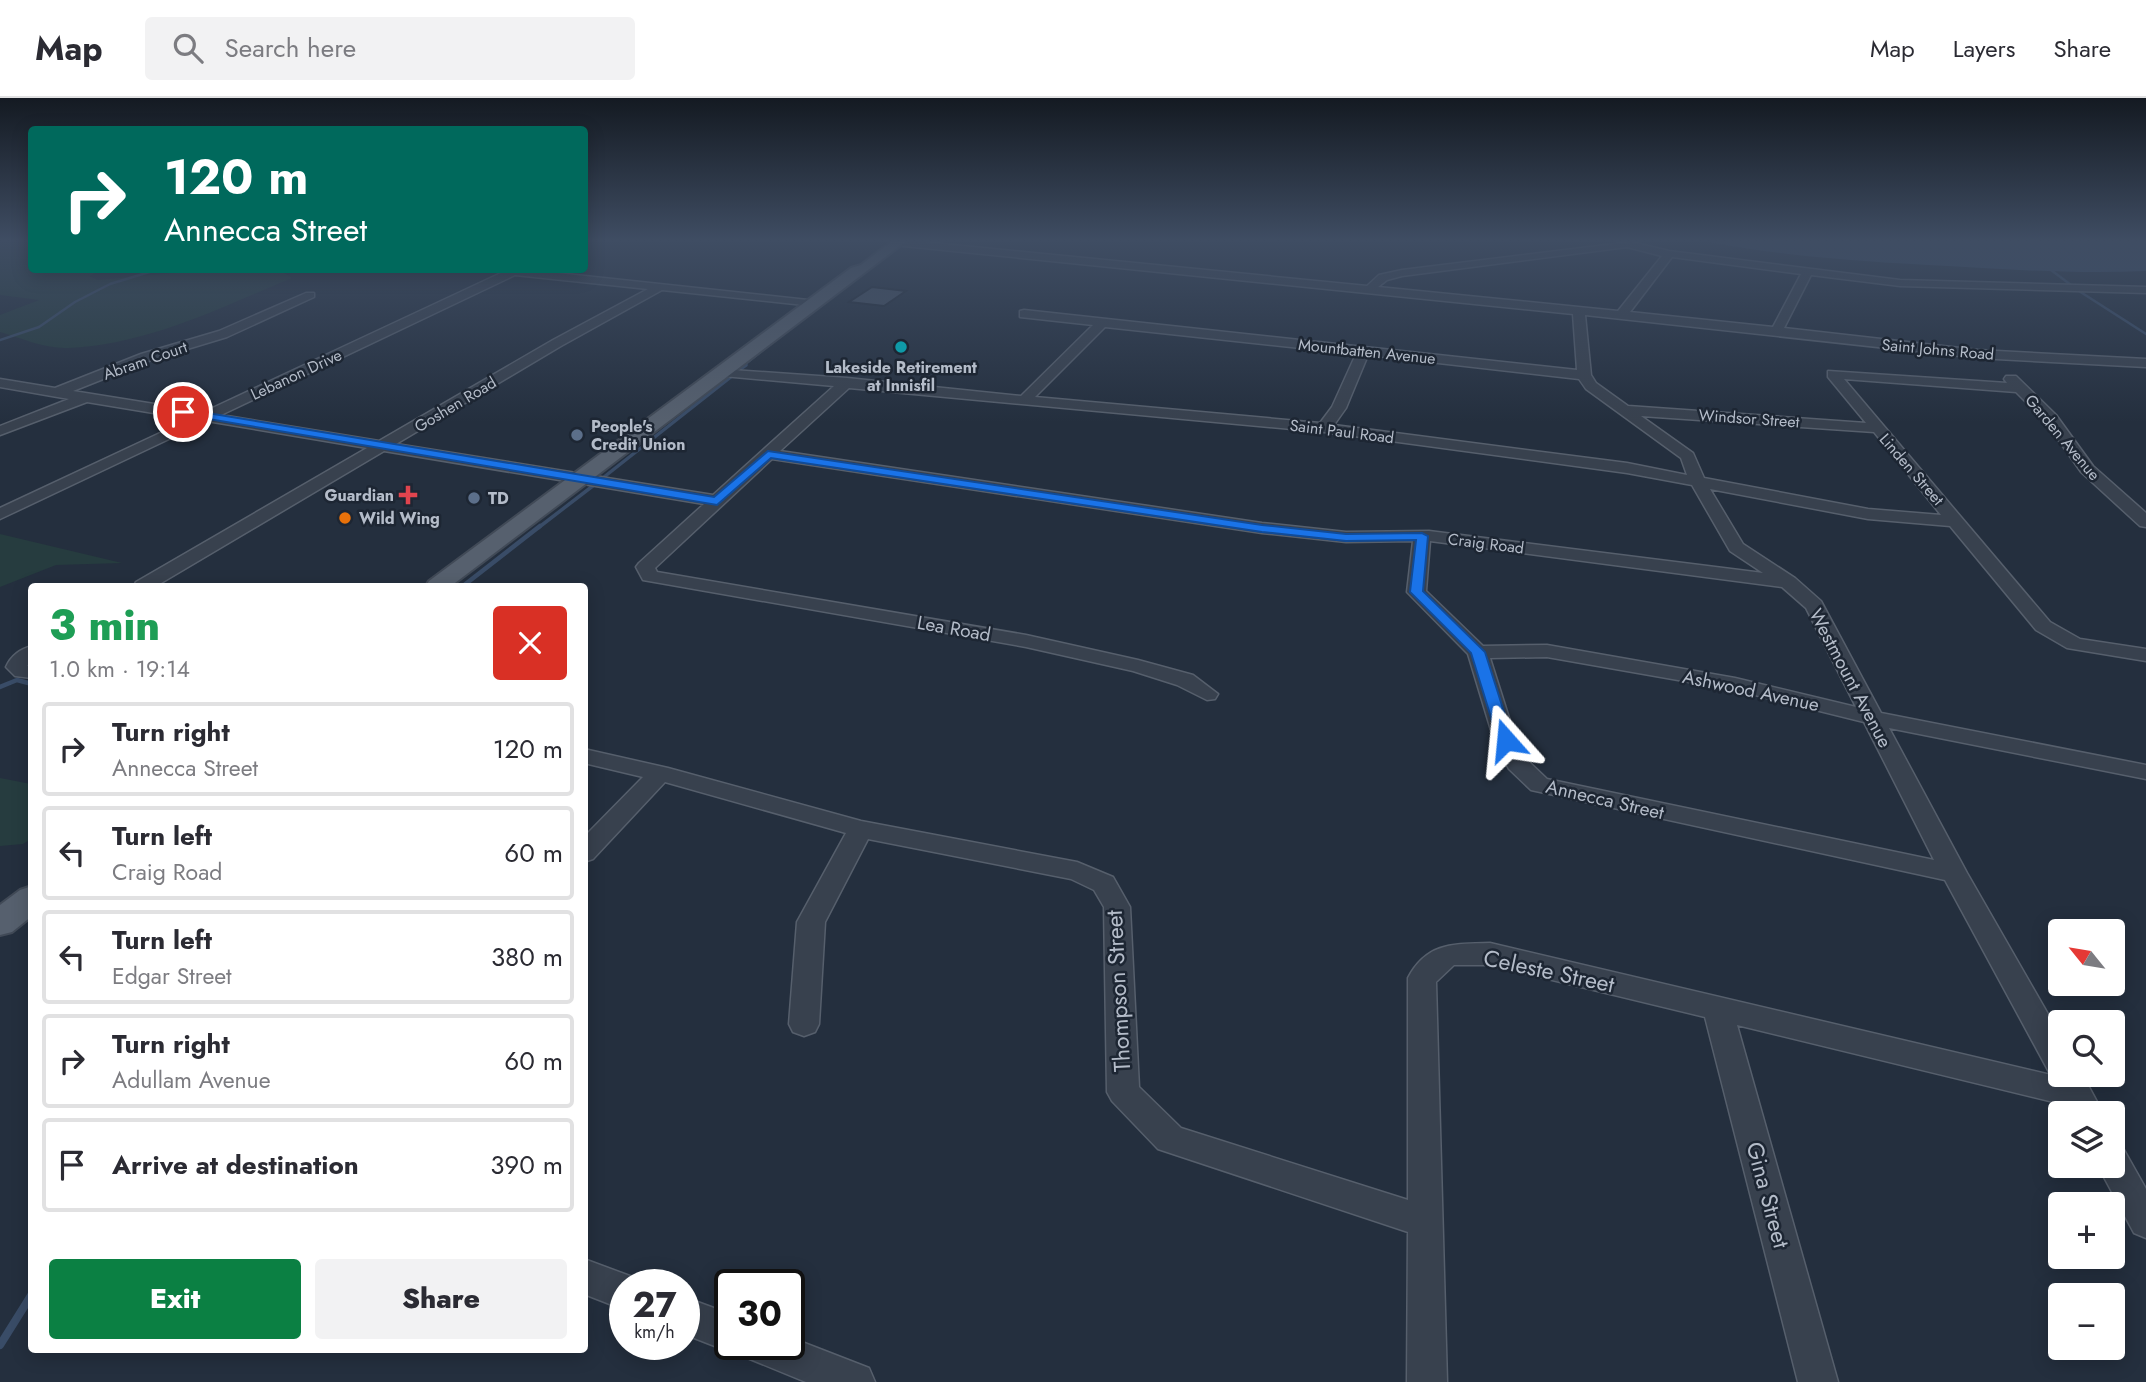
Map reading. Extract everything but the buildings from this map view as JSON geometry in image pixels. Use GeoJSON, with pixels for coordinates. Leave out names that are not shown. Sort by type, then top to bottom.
{"type":"FeatureCollection","features":[{"type":"Feature","properties":{"kind":"main road"},"geometry":{"type":"LineString","coordinates":[[441,583],[813,303]]}},
{"type":"Feature","properties":{"kind":"main road"},"geometry":{"type":"LineString","coordinates":[[0,923],[28,901]]}},
{"type":"Feature","properties":{"kind":"street","name":"Abram Court"},"geometry":{"type":"LineString","coordinates":[[57,392],[146,357],[223,334],[295,302]]}},
{"type":"Feature","properties":{"kind":"street","name":"Lebanon Drive"},"geometry":{"type":"LineString","coordinates":[[0,514],[444,302]]}},
{"type":"Feature","properties":{"kind":"street","name":"Goshen Road"},"geometry":{"type":"LineString","coordinates":[[148,583],[557,343],[633,302]]}},
{"type":"Feature","properties":{"kind":"street"},"geometry":{"type":"LineString","coordinates":[[803,302],[813,303]]}},
{"type":"Feature","properties":{"kind":"street","name":"Saint Johns Road"},"geometry":{"type":"LineString","coordinates":[[1495,302],[1978,354],[2146,363]]}},
{"type":"Feature","properties":{"kind":"street"},"geometry":{"type":"LineString","coordinates":[[1622,314],[1631,302]]}},
{"type":"Feature","properties":{"kind":"street"},"geometry":{"type":"LineString","coordinates":[[1777,331],[1792,302]]}},
{"type":"Feature","properties":{"kind":"street"},"geometry":{"type":"LineString","coordinates":[[1579,310],[1584,375]]}},
{"type":"Feature","properties":{"kind":"street","name":"Mountbatten Avenue"},"geometry":{"type":"LineString","coordinates":[[1024,314],[1584,375]]}},
{"type":"Feature","properties":{"kind":"street"},"geometry":{"type":"LineString","coordinates":[[1026,398],[1103,322]]}},
{"type":"Feature","properties":{"kind":"street"},"geometry":{"type":"LineString","coordinates":[[1324,428],[1339,408],[1364,350]]}},
{"type":"Feature","properties":{"kind":"street","name":"Garden Avenue"},"geometry":{"type":"LineString","coordinates":[[1978,354],[2022,388],[2051,418],[2072,452],[2087,469],[2146,522]]}},
{"type":"Feature","properties":{"kind":"street","name":"Saint Paul Road"},"geometry":{"type":"LineString","coordinates":[[723,372],[1026,398],[1324,428],[1538,455],[1697,480],[1868,514],[1956,521]]}},
{"type":"Feature","properties":{"kind":"street","name":"Linden Street"},"geometry":{"type":"LineString","coordinates":[[2022,388],[1833,374],[2043,626],[2074,644],[2146,655]]}},
{"type":"Feature","properties":{"kind":"street","name":"Westmount Avenue"},"geometry":{"type":"LineString","coordinates":[[1584,375],[1591,386],[1688,456],[1697,480],[1736,547],[1788,583],[1814,605],[1954,873],[2048,1041]]}},
{"type":"Feature","properties":{"kind":"street"},"geometry":{"type":"LineString","coordinates":[[0,383],[717,501],[847,382]]}},
{"type":"Feature","properties":{"kind":"street"},"geometry":{"type":"LineString","coordinates":[[0,430],[86,397]]}},
{"type":"Feature","properties":{"kind":"street","name":"Windsor Street"},"geometry":{"type":"LineString","coordinates":[[1622,410],[1876,428]]}},
{"type":"Feature","properties":{"kind":"street","name":"Craig Road"},"geometry":{"type":"LineString","coordinates":[[768,454],[1262,528],[1346,537],[1422,536],[1788,583]]}},
{"type":"Feature","properties":{"kind":"street","name":"Lea Road"},"geometry":{"type":"LineString","coordinates":[[717,501],[645,567],[650,576],[1026,641],[1138,666],[1185,680],[1207,694]]}},
{"type":"Feature","properties":{"kind":"street","name":"Annecca Street"},"geometry":{"type":"LineString","coordinates":[[1422,536],[1416,592],[1478,652],[1506,740],[1517,764],[1539,785],[1954,873]]}},
{"type":"Feature","properties":{"kind":"street","name":"Ashwood Avenue"},"geometry":{"type":"LineString","coordinates":[[1478,652],[1548,651],[1735,684],[1874,718],[2146,772]]}},
{"type":"Feature","properties":{"kind":"street"},"geometry":{"type":"LineString","coordinates":[[28,655],[16,667],[22,672],[28,672]]}},
{"type":"Feature","properties":{"kind":"street","name":"Thompson Street"},"geometry":{"type":"LineString","coordinates":[[588,757],[660,773],[861,829],[1077,871],[1104,884],[1117,907],[1123,1092],[1170,1139],[1425,1222]]}},
{"type":"Feature","properties":{"kind":"street"},"geometry":{"type":"LineString","coordinates":[[588,849],[660,773]]}},
{"type":"Feature","properties":{"kind":"street"},"geometry":{"type":"LineString","coordinates":[[804,1024],[811,922],[861,829]]}},
{"type":"Feature","properties":{"kind":"street","name":"Celeste Street"},"geometry":{"type":"LineString","coordinates":[[1427,1382],[1422,978],[1447,955],[1490,954],[2077,1094]]}},
{"type":"Feature","properties":{"kind":"street","name":"Gina Street"},"geometry":{"type":"LineString","coordinates":[[1718,1008],[1818,1382]]}},
{"type":"Feature","properties":{"kind":"street"},"geometry":{"type":"LineString","coordinates":[[2122,1178],[2146,1222]]}},
{"type":"Feature","properties":{"kind":"street"},"geometry":{"type":"LineString","coordinates":[[588,1278],[609,1286]]}},
{"type":"Feature","properties":{"kind":"street"},"geometry":{"type":"LineString","coordinates":[[799,1360],[855,1382]]}},
{"type":"Feature","properties":{"kind":"green space"},"geometry":{"type":"Polygon","coordinates":[[[34,302],[236,302],[183,323],[126,340],[68,348],[42,345],[0,332],[0,315],[34,302]]]}},
{"type":"Feature","properties":{"kind":"green space"},"geometry":{"type":"Polygon","coordinates":[[[0,534],[122,563],[56,565],[0,587],[0,534]]]}},
{"type":"Feature","properties":{"kind":"green space"},"geometry":{"type":"Polygon","coordinates":[[[0,778],[28,783],[28,841],[23,844],[0,846],[0,778]]]}},
{"type":"Feature","properties":{"kind":"waterway"},"geometry":{"type":"LineString","coordinates":[[0,340],[39,327],[75,302]]}},
{"type":"Feature","properties":{"kind":"waterway"},"geometry":{"type":"LineString","coordinates":[[2096,302],[2146,334]]}},
{"type":"Feature","properties":{"kind":"waterway"},"geometry":{"type":"LineString","coordinates":[[743,366],[769,345]]}},
{"type":"Feature","properties":{"kind":"waterway"},"geometry":{"type":"LineString","coordinates":[[739,370],[746,365]]}},
{"type":"Feature","properties":{"kind":"waterway"},"geometry":{"type":"LineString","coordinates":[[604,477],[732,376]]}},
{"type":"Feature","properties":{"kind":"waterway"},"geometry":{"type":"LineString","coordinates":[[538,528],[594,485]]}},
{"type":"Feature","properties":{"kind":"waterway"},"geometry":{"type":"LineString","coordinates":[[467,583],[540,526]]}},
{"type":"Feature","properties":{"kind":"waterway"},"geometry":{"type":"LineString","coordinates":[[0,687],[17,680],[28,683]]}},
{"type":"Feature","properties":{"kind":"waterway"},"geometry":{"type":"LineString","coordinates":[[0,1345],[28,1300]]}},
{"type":"Feature","properties":{"kind":"place","name":"Lakeside Retirement at Innisfil"},"geometry":{"type":"Point","coordinates":[901,347]}},
{"type":"Feature","properties":{"kind":"place","name":"People's Credit Union"},"geometry":{"type":"Point","coordinates":[577,435]}},
{"type":"Feature","properties":{"kind":"place","name":"Guardian"},"geometry":{"type":"Point","coordinates":[408,495]}},
{"type":"Feature","properties":{"kind":"place","name":"TD"},"geometry":{"type":"Point","coordinates":[474,498]}},
{"type":"Feature","properties":{"kind":"place","name":"Wild Wing"},"geometry":{"type":"Point","coordinates":[345,518]}},
{"type":"Feature","properties":{"kind":"route"},"geometry":{"type":"LineString","coordinates":[[183,412],[717,501],[768,454],[1262,528],[1346,537],[1422,536],[1416,592],[1478,652],[1506,740]]}}]}
